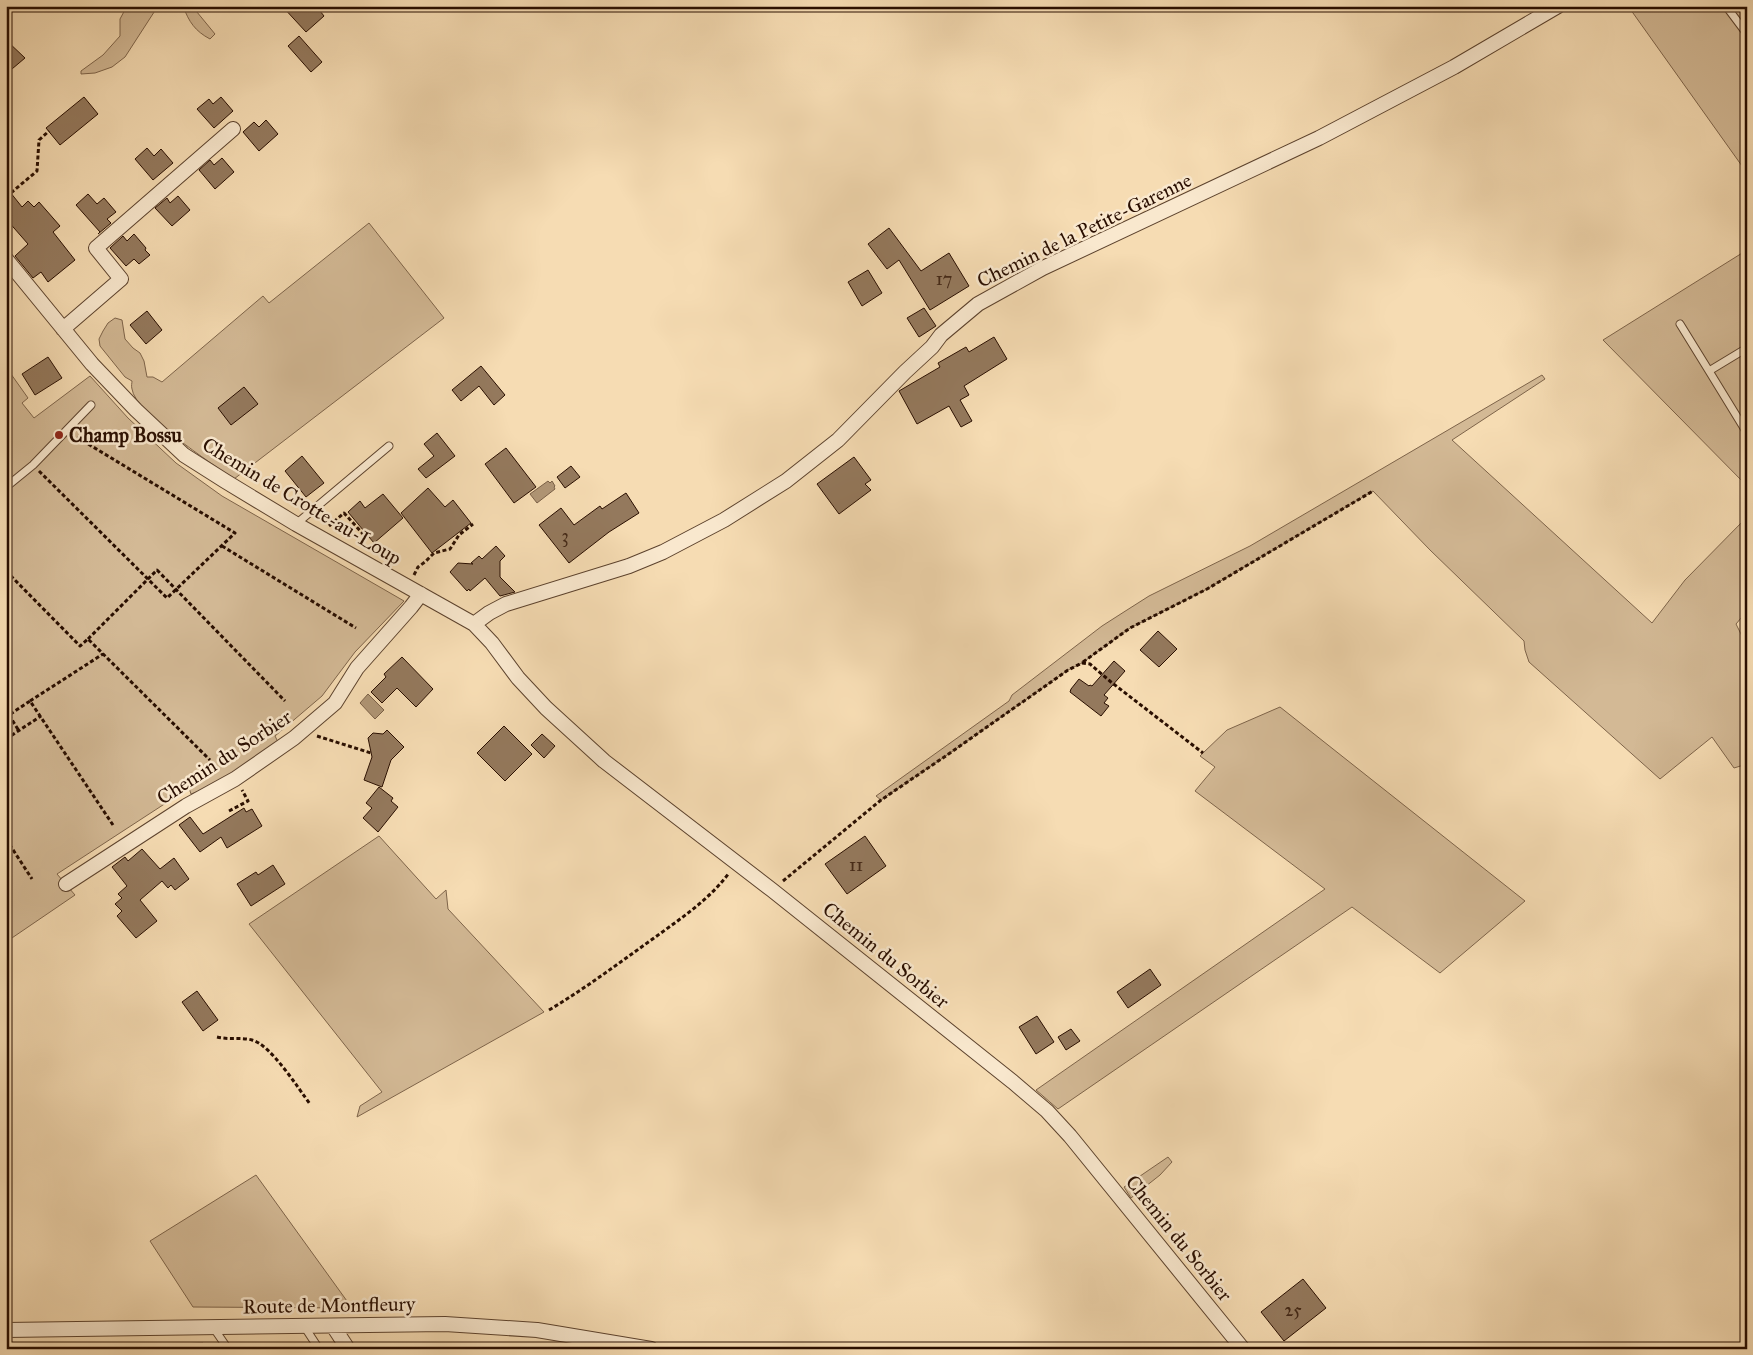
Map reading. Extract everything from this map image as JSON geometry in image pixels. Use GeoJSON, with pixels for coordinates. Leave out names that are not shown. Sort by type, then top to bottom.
{"type":"FeatureCollection","features":[{"type":"Feature","properties":{"kind":"street","name":"Chemin de la Petite-Garenne"},"geometry":{"type":"LineString","coordinates":[[474,624],[506,604],[646,560],[724,520],[786,481],[838,440],[932,347],[941,335],[978,304],[1043,268],[1319,138],[1454,67],[1558,6]]}},
{"type":"Feature","properties":{"kind":"street"},"geometry":{"type":"LineString","coordinates":[[63,329],[121,279],[96,248],[233,129]]}},
{"type":"Feature","properties":{"kind":"street","name":"Chemin de Crotte-au-Loup"},"geometry":{"type":"LineString","coordinates":[[6,259],[92,364],[136,410],[184,455],[296,524],[474,624]]}},
{"type":"Feature","properties":{"kind":"street","name":"Chemin du Sorbier"},"geometry":{"type":"LineString","coordinates":[[66,884],[186,806],[235,779],[302,731],[335,703],[357,668],[411,608],[421,594]]}},
{"type":"Feature","properties":{"kind":"street","name":"Chemin du Sorbier"},"geometry":{"type":"LineString","coordinates":[[474,624],[492,643],[518,678],[576,737],[604,761],[772,890],[1047,1111],[1096,1166],[1242,1349]]}},
{"type":"Feature","properties":{"kind":"street","name":"Route de Montfleury"},"geometry":{"type":"LineString","coordinates":[[6,1330],[436,1324],[504,1327],[561,1333],[652,1349]]}},
{"type":"Feature","properties":{"kind":"street"},"geometry":{"type":"LineString","coordinates":[[333,1326],[348,1349]]}},
{"type":"Feature","properties":{"kind":"lane"},"geometry":{"type":"LineString","coordinates":[[1726,6],[1747,34]]}},
{"type":"Feature","properties":{"kind":"lane"},"geometry":{"type":"LineString","coordinates":[[1680,324],[1747,433]]}},
{"type":"Feature","properties":{"kind":"lane"},"geometry":{"type":"LineString","coordinates":[[1709,371],[1747,348]]}},
{"type":"Feature","properties":{"kind":"lane"},"geometry":{"type":"LineString","coordinates":[[6,488],[33,465],[91,405]]}},
{"type":"Feature","properties":{"kind":"lane"},"geometry":{"type":"LineString","coordinates":[[296,524],[389,446]]}},
{"type":"Feature","properties":{"kind":"lane"},"geometry":{"type":"LineString","coordinates":[[304,1326],[319,1349]]}},
{"type":"Feature","properties":{"kind":"lane"},"geometry":{"type":"LineString","coordinates":[[212,1327],[228,1349]]}},
{"type":"Feature","properties":{"kind":"path"},"geometry":{"type":"LineString","coordinates":[[6,198],[37,171],[39,140],[49,131]]}},
{"type":"Feature","properties":{"kind":"path"},"geometry":{"type":"LineString","coordinates":[[33,465],[167,598],[235,533],[66,430]]}},
{"type":"Feature","properties":{"kind":"path"},"geometry":{"type":"LineString","coordinates":[[772,890],[881,800],[950,754],[1068,670],[1082,663],[1130,628],[1207,589],[1373,491]]}},
{"type":"Feature","properties":{"kind":"path"},"geometry":{"type":"LineString","coordinates":[[318,536],[344,513],[364,535]]}},
{"type":"Feature","properties":{"kind":"path"},"geometry":{"type":"LineString","coordinates":[[407,586],[418,567],[434,554],[450,549],[459,535],[473,524]]}},
{"type":"Feature","properties":{"kind":"path"},"geometry":{"type":"LineString","coordinates":[[222,546],[356,628]]}},
{"type":"Feature","properties":{"kind":"path"},"geometry":{"type":"LineString","coordinates":[[6,572],[80,646],[157,570],[285,701]]}},
{"type":"Feature","properties":{"kind":"path"},"geometry":{"type":"LineString","coordinates":[[88,639],[210,760]]}},
{"type":"Feature","properties":{"kind":"path"},"geometry":{"type":"LineString","coordinates":[[9,715],[103,654]]}},
{"type":"Feature","properties":{"kind":"path"},"geometry":{"type":"LineString","coordinates":[[1082,663],[1095,667],[1111,682],[1203,753]]}},
{"type":"Feature","properties":{"kind":"path"},"geometry":{"type":"LineString","coordinates":[[30,701],[113,825]]}},
{"type":"Feature","properties":{"kind":"path"},"geometry":{"type":"LineString","coordinates":[[6,711],[19,730]]}},
{"type":"Feature","properties":{"kind":"path"},"geometry":{"type":"LineString","coordinates":[[6,739],[41,716]]}},
{"type":"Feature","properties":{"kind":"path"},"geometry":{"type":"LineString","coordinates":[[302,731],[371,752]]}},
{"type":"Feature","properties":{"kind":"path"},"geometry":{"type":"LineString","coordinates":[[229,811],[248,800],[235,779]]}},
{"type":"Feature","properties":{"kind":"path"},"geometry":{"type":"LineString","coordinates":[[6,839],[32,879]]}},
{"type":"Feature","properties":{"kind":"path"},"geometry":{"type":"LineString","coordinates":[[549,1010],[584,989],[698,904],[719,886],[736,862]]}},
{"type":"Feature","properties":{"kind":"path"},"geometry":{"type":"LineString","coordinates":[[217,1037],[252,1039],[264,1046],[310,1104]]}},
{"type":"Feature","properties":{"kind":"shaded area"},"geometry":{"type":"Polygon","coordinates":[[[127,6],[158,6],[125,57],[112,67],[95,73],[81,74],[81,71],[103,55],[120,36],[120,19],[127,6]]]}},
{"type":"Feature","properties":{"kind":"shaded area"},"geometry":{"type":"Polygon","coordinates":[[[183,6],[192,6],[215,34],[210,39],[193,26],[183,6]]]}},
{"type":"Feature","properties":{"kind":"shaded area"},"geometry":{"type":"Polygon","coordinates":[[[1628,6],[1747,6],[1747,173],[1628,6]]]}},
{"type":"Feature","properties":{"kind":"shaded area"},"geometry":{"type":"Polygon","coordinates":[[[369,223],[444,318],[234,479],[176,437],[146,411],[136,399],[132,388],[132,381],[125,377],[100,346],[99,339],[108,323],[115,318],[122,320],[125,339],[140,353],[144,361],[147,377],[153,377],[162,382],[263,296],[269,303],[369,223]]]}},
{"type":"Feature","properties":{"kind":"shaded area"},"geometry":{"type":"Polygon","coordinates":[[[1747,250],[1747,486],[1603,340],[1747,250]]]}},
{"type":"Feature","properties":{"kind":"shaded area"},"geometry":{"type":"Polygon","coordinates":[[[6,367],[28,398],[22,403],[34,418],[90,376],[128,418],[176,463],[222,496],[404,601],[355,652],[322,696],[275,736],[278,742],[212,786],[191,794],[189,788],[57,874],[75,895],[6,942],[6,367]]]}},
{"type":"Feature","properties":{"kind":"shaded area"},"geometry":{"type":"Polygon","coordinates":[[[1542,375],[1545,379],[1452,440],[1652,623],[1685,580],[1747,517],[1747,611],[1736,624],[1747,646],[1747,764],[1734,768],[1712,737],[1660,779],[1529,662],[1524,641],[1430,550],[1373,491],[1207,589],[1130,628],[1082,663],[1068,670],[881,800],[876,796],[1009,701],[1012,695],[1102,626],[1149,596],[1250,546],[1542,375]]]}},
{"type":"Feature","properties":{"kind":"shaded area"},"geometry":{"type":"Polygon","coordinates":[[[548,481],[550,483],[552,481],[555,489],[537,503],[530,494],[548,481]]]}},
{"type":"Feature","properties":{"kind":"shaded area"},"geometry":{"type":"Polygon","coordinates":[[[368,694],[384,710],[375,719],[360,703],[368,694]]]}},
{"type":"Feature","properties":{"kind":"shaded area"},"geometry":{"type":"Polygon","coordinates":[[[1280,707],[1525,901],[1440,973],[1352,907],[1058,1109],[1036,1090],[1325,889],[1195,791],[1215,767],[1200,756],[1203,753],[1227,730],[1280,707]]]}},
{"type":"Feature","properties":{"kind":"shaded area"},"geometry":{"type":"Polygon","coordinates":[[[379,836],[436,899],[446,890],[448,909],[544,1012],[357,1117],[360,1106],[382,1092],[249,924],[379,836]]]}},
{"type":"Feature","properties":{"kind":"shaded area"},"geometry":{"type":"Polygon","coordinates":[[[1168,1157],[1172,1162],[1160,1175],[1131,1198],[1124,1187],[1168,1157]]]}},
{"type":"Feature","properties":{"kind":"shaded area"},"geometry":{"type":"Polygon","coordinates":[[[256,1175],[352,1308],[193,1307],[150,1241],[256,1175]]]}},
{"type":"Feature","properties":{"kind":"shaded area"},"geometry":{"type":"Polygon","coordinates":[[[203,1343],[207,1349],[46,1349],[203,1343]]]}},
{"type":"Feature","properties":{"kind":"building"},"geometry":{"type":"Polygon","coordinates":[[[282,6],[316,6],[324,16],[306,32],[282,6]]]}},
{"type":"Feature","properties":{"kind":"building"},"geometry":{"type":"Polygon","coordinates":[[[299,36],[322,62],[311,72],[288,46],[299,36]]]}},
{"type":"Feature","properties":{"kind":"building"},"geometry":{"type":"Polygon","coordinates":[[[6,40],[25,58],[6,74],[6,40]]]}},
{"type":"Feature","properties":{"kind":"building"},"geometry":{"type":"Polygon","coordinates":[[[84,97],[98,114],[60,145],[46,128],[84,97]]]}},
{"type":"Feature","properties":{"kind":"building"},"geometry":{"type":"Polygon","coordinates":[[[221,97],[233,111],[214,128],[197,109],[209,99],[213,104],[221,97]]]}},
{"type":"Feature","properties":{"kind":"building"},"geometry":{"type":"Polygon","coordinates":[[[266,120],[278,134],[259,151],[243,132],[254,122],[259,127],[266,120]]]}},
{"type":"Feature","properties":{"kind":"building"},"geometry":{"type":"Polygon","coordinates":[[[147,148],[154,156],[161,149],[173,163],[153,180],[135,159],[147,148]]]}},
{"type":"Feature","properties":{"kind":"building"},"geometry":{"type":"Polygon","coordinates":[[[222,158],[234,172],[215,189],[199,170],[210,160],[214,165],[222,158]]]}},
{"type":"Feature","properties":{"kind":"building"},"geometry":{"type":"Polygon","coordinates":[[[6,187],[22,207],[28,201],[34,207],[39,202],[60,226],[53,232],[75,260],[48,282],[41,272],[33,278],[15,256],[28,244],[7,220],[12,216],[6,209],[6,187]]]}},
{"type":"Feature","properties":{"kind":"building"},"geometry":{"type":"Polygon","coordinates":[[[88,194],[97,204],[104,198],[116,212],[107,219],[111,223],[98,234],[100,232],[76,205],[88,194]]]}},
{"type":"Feature","properties":{"kind":"building"},"geometry":{"type":"Polygon","coordinates":[[[178,196],[190,210],[172,226],[155,208],[167,198],[170,203],[178,196]]]}},
{"type":"Feature","properties":{"kind":"building"},"geometry":{"type":"Polygon","coordinates":[[[889,228],[921,271],[949,253],[969,286],[930,310],[899,260],[887,269],[868,244],[889,228]]]}},
{"type":"Feature","properties":{"kind":"building"},"geometry":{"type":"Polygon","coordinates":[[[134,234],[150,255],[139,264],[134,259],[126,266],[110,248],[123,236],[127,241],[134,234]]]}},
{"type":"Feature","properties":{"kind":"building"},"geometry":{"type":"Polygon","coordinates":[[[868,270],[882,293],[862,306],[848,282],[868,270]]]}},
{"type":"Feature","properties":{"kind":"building"},"geometry":{"type":"Polygon","coordinates":[[[924,308],[936,326],[919,337],[907,318],[924,308]]]}},
{"type":"Feature","properties":{"kind":"building"},"geometry":{"type":"Polygon","coordinates":[[[147,311],[162,330],[146,344],[130,325],[147,311]]]}},
{"type":"Feature","properties":{"kind":"building"},"geometry":{"type":"Polygon","coordinates":[[[994,337],[1007,359],[964,386],[969,395],[960,400],[972,421],[961,427],[949,406],[917,424],[899,391],[940,367],[938,363],[966,347],[969,352],[994,337]]]}},
{"type":"Feature","properties":{"kind":"building"},"geometry":{"type":"Polygon","coordinates":[[[48,357],[62,378],[35,395],[22,374],[48,357]]]}},
{"type":"Feature","properties":{"kind":"building"},"geometry":{"type":"Polygon","coordinates":[[[481,366],[505,395],[494,405],[479,386],[461,401],[452,390],[481,366]]]}},
{"type":"Feature","properties":{"kind":"building"},"geometry":{"type":"Polygon","coordinates":[[[244,387],[258,404],[231,425],[218,408],[244,387]]]}},
{"type":"Feature","properties":{"kind":"building"},"geometry":{"type":"Polygon","coordinates":[[[437,433],[455,456],[426,478],[418,469],[434,456],[424,444],[437,433]]]}},
{"type":"Feature","properties":{"kind":"building"},"geometry":{"type":"Polygon","coordinates":[[[506,448],[536,487],[514,503],[485,464],[506,448]]]}},
{"type":"Feature","properties":{"kind":"building"},"geometry":{"type":"Polygon","coordinates":[[[302,456],[324,483],[306,497],[285,471],[302,456]]]}},
{"type":"Feature","properties":{"kind":"building"},"geometry":{"type":"Polygon","coordinates":[[[854,457],[871,480],[865,484],[871,490],[839,514],[817,484],[854,457]]]}},
{"type":"Feature","properties":{"kind":"building"},"geometry":{"type":"Polygon","coordinates":[[[571,466],[580,477],[565,488],[557,477],[571,466]]]}},
{"type":"Feature","properties":{"kind":"building"},"geometry":{"type":"Polygon","coordinates":[[[428,488],[445,507],[453,500],[471,523],[432,553],[401,513],[428,488]]]}},
{"type":"Feature","properties":{"kind":"building"},"geometry":{"type":"Polygon","coordinates":[[[626,493],[639,513],[609,532],[569,563],[539,525],[561,508],[574,525],[600,506],[602,509],[626,493]]]}},
{"type":"Feature","properties":{"kind":"building"},"geometry":{"type":"Polygon","coordinates":[[[383,494],[403,518],[374,543],[348,512],[360,501],[365,508],[383,494]]]}},
{"type":"Feature","properties":{"kind":"building"},"geometry":{"type":"Polygon","coordinates":[[[496,546],[505,556],[500,561],[500,577],[515,592],[500,596],[485,578],[470,591],[469,589],[467,591],[450,572],[458,563],[473,564],[471,563],[479,556],[482,559],[496,546]]]}},
{"type":"Feature","properties":{"kind":"building"},"geometry":{"type":"Polygon","coordinates":[[[1158,631],[1177,649],[1159,667],[1140,650],[1158,631]]]}},
{"type":"Feature","properties":{"kind":"building"},"geometry":{"type":"Polygon","coordinates":[[[402,657],[433,689],[416,707],[397,688],[382,703],[371,692],[386,677],[384,674],[402,657]]]}},
{"type":"Feature","properties":{"kind":"building"},"geometry":{"type":"Polygon","coordinates":[[[1114,661],[1125,671],[1104,695],[1108,698],[1104,703],[1109,706],[1101,716],[1070,692],[1079,679],[1092,686],[1114,661]]]}},
{"type":"Feature","properties":{"kind":"building"},"geometry":{"type":"Polygon","coordinates":[[[504,726],[532,754],[505,781],[477,753],[504,726]]]}},
{"type":"Feature","properties":{"kind":"building"},"geometry":{"type":"Polygon","coordinates":[[[387,730],[404,747],[391,760],[382,787],[364,780],[372,757],[368,738],[373,733],[383,734],[387,730]]]}},
{"type":"Feature","properties":{"kind":"building"},"geometry":{"type":"Polygon","coordinates":[[[542,734],[555,746],[544,758],[531,745],[542,734]]]}},
{"type":"Feature","properties":{"kind":"building"},"geometry":{"type":"Polygon","coordinates":[[[379,787],[393,798],[391,801],[398,807],[378,832],[363,818],[372,808],[366,803],[379,787]]]}},
{"type":"Feature","properties":{"kind":"building"},"geometry":{"type":"Polygon","coordinates":[[[244,808],[246,812],[252,809],[262,826],[227,848],[221,837],[200,852],[179,825],[190,817],[203,834],[244,808]]]}},
{"type":"Feature","properties":{"kind":"building"},"geometry":{"type":"Polygon","coordinates":[[[865,836],[886,866],[847,894],[825,864],[865,836]]]}},
{"type":"Feature","properties":{"kind":"building"},"geometry":{"type":"Polygon","coordinates":[[[142,849],[160,869],[174,858],[189,879],[175,890],[171,885],[168,888],[162,881],[140,900],[157,921],[136,938],[117,916],[122,911],[115,904],[122,898],[118,894],[127,886],[112,867],[125,857],[128,861],[142,849]]]}},
{"type":"Feature","properties":{"kind":"building"},"geometry":{"type":"Polygon","coordinates":[[[273,865],[285,884],[251,906],[237,884],[256,872],[258,875],[273,865]]]}},
{"type":"Feature","properties":{"kind":"building"},"geometry":{"type":"Polygon","coordinates":[[[1150,969],[1161,985],[1128,1008],[1117,992],[1150,969]]]}},
{"type":"Feature","properties":{"kind":"building"},"geometry":{"type":"Polygon","coordinates":[[[197,991],[218,1020],[203,1031],[182,1002],[197,991]]]}},
{"type":"Feature","properties":{"kind":"building"},"geometry":{"type":"Polygon","coordinates":[[[1037,1016],[1054,1042],[1036,1054],[1019,1027],[1037,1016]]]}},
{"type":"Feature","properties":{"kind":"building"},"geometry":{"type":"Polygon","coordinates":[[[1071,1029],[1080,1041],[1066,1050],[1058,1037],[1071,1029]]]}},
{"type":"Feature","properties":{"kind":"building"},"geometry":{"type":"Polygon","coordinates":[[[1303,1279],[1326,1308],[1284,1341],[1261,1312],[1303,1279]]]}},
{"type":"Feature","properties":{"kind":"place","name":"Champ Bossu"},"geometry":{"type":"Point","coordinates":[59,435]}}]}
